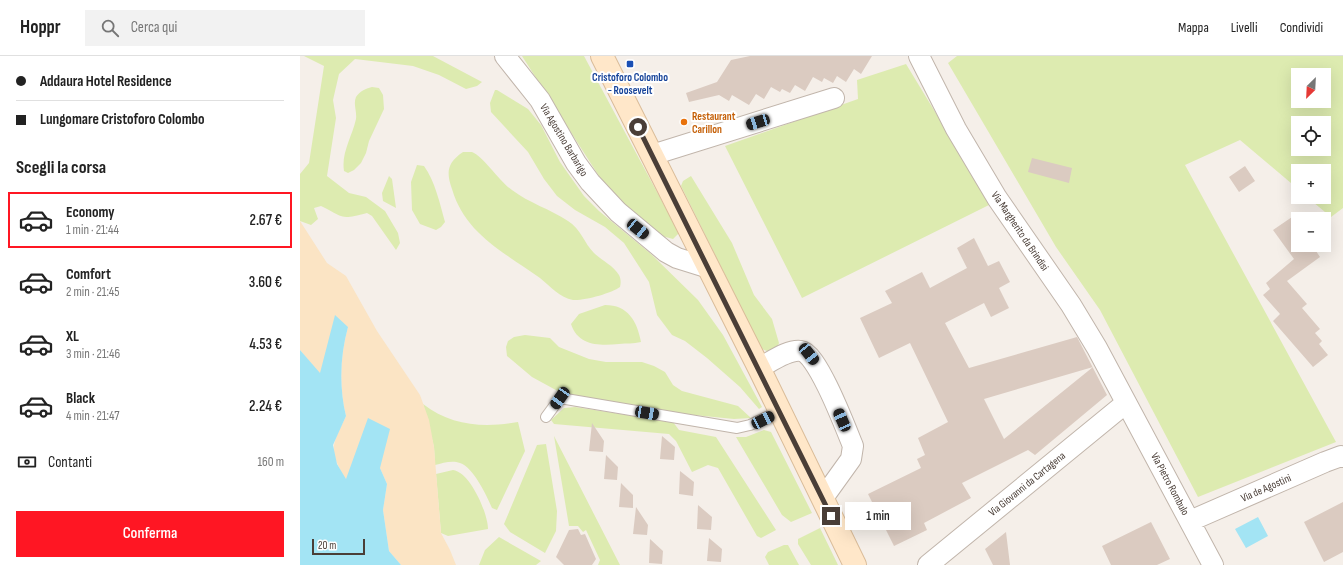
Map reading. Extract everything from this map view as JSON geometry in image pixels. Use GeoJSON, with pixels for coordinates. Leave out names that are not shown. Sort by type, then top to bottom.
{"type":"FeatureCollection","features":[{"type":"Feature","properties":{"kind":"main road"},"geometry":{"type":"LineString","coordinates":[[602,56],[759,368],[855,565]]}},
{"type":"Feature","properties":{"kind":"street","name":"Via Agostino Barbarigo"},"geometry":{"type":"LineString","coordinates":[[505,56],[540,100],[576,163],[602,197],[666,252],[677,258],[709,268]]}},
{"type":"Feature","properties":{"kind":"street","name":"Via Margherito da Brindisi"},"geometry":{"type":"LineString","coordinates":[[919,56],[956,129],[997,198],[1071,305],[1126,403]]}},
{"type":"Feature","properties":{"kind":"street"},"geometry":{"type":"LineString","coordinates":[[652,155],[834,98]]}},
{"type":"Feature","properties":{"kind":"street"},"geometry":{"type":"LineString","coordinates":[[759,368],[787,354],[800,350],[809,354],[819,369],[853,446],[851,459],[823,498]]}},
{"type":"Feature","properties":{"kind":"street","name":"Via Pietro Rombulo"},"geometry":{"type":"LineString","coordinates":[[1126,403],[1213,565]]}},
{"type":"Feature","properties":{"kind":"street","name":"Via Giovanni da Cartagena"},"geometry":{"type":"LineString","coordinates":[[928,565],[1126,403]]}},
{"type":"Feature","properties":{"kind":"street","name":"Via de Agostini"},"geometry":{"type":"LineString","coordinates":[[1190,521],[1325,462],[1340,456],[1343,458]]}},
{"type":"Feature","properties":{"kind":"lane"},"geometry":{"type":"LineString","coordinates":[[546,417],[560,398],[737,428],[750,425],[780,411]]}},
{"type":"Feature","properties":{"kind":"green space"},"geometry":{"type":"Polygon","coordinates":[[[304,56],[433,56],[482,82],[477,86],[466,89],[439,75],[413,66],[355,59],[339,74],[333,100],[336,118],[327,176],[349,193],[366,197],[385,211],[398,233],[400,243],[396,250],[372,216],[367,213],[352,217],[343,217],[321,206],[314,208],[318,219],[311,225],[300,221],[300,174],[309,163],[324,66],[304,56]]]}},
{"type":"Feature","properties":{"kind":"green space"},"geometry":{"type":"Polygon","coordinates":[[[522,56],[584,56],[679,233],[673,239],[662,236],[629,209],[604,184],[522,56]]]}},
{"type":"Feature","properties":{"kind":"green space"},"geometry":{"type":"Polygon","coordinates":[[[957,56],[1343,56],[1343,208],[1331,217],[1331,212],[1325,212],[1315,204],[1331,204],[1331,164],[1291,164],[1291,183],[1240,140],[1185,165],[1336,442],[1198,497],[1100,310],[1056,247],[948,63],[957,56]]]}},
{"type":"Feature","properties":{"kind":"green space"},"geometry":{"type":"Polygon","coordinates":[[[906,64],[991,204],[802,298],[725,146],[858,99],[857,80],[906,64]]]}},
{"type":"Feature","properties":{"kind":"green space"},"geometry":{"type":"Polygon","coordinates":[[[372,87],[379,88],[383,95],[384,109],[369,141],[366,153],[361,163],[354,170],[348,173],[344,171],[343,164],[347,145],[356,119],[355,100],[361,92],[372,87]]]}},
{"type":"Feature","properties":{"kind":"green space"},"geometry":{"type":"Polygon","coordinates":[[[495,90],[528,109],[541,125],[560,162],[584,196],[599,211],[651,254],[698,300],[723,335],[762,407],[759,409],[740,387],[707,358],[685,341],[672,335],[657,315],[649,282],[624,243],[605,227],[575,210],[557,196],[544,179],[528,152],[491,112],[490,103],[495,90]]]}},
{"type":"Feature","properties":{"kind":"green space"},"geometry":{"type":"Polygon","coordinates":[[[463,152],[472,152],[476,154],[512,190],[525,199],[572,224],[594,253],[617,272],[621,282],[620,287],[611,292],[591,298],[578,300],[568,299],[559,294],[540,278],[488,241],[466,218],[458,205],[450,183],[449,168],[454,160],[463,152]]]}},
{"type":"Feature","properties":{"kind":"green space"},"geometry":{"type":"Polygon","coordinates":[[[417,165],[424,166],[428,172],[439,200],[445,222],[436,230],[420,224],[412,210],[411,182],[417,165]]]}},
{"type":"Feature","properties":{"kind":"green space"},"geometry":{"type":"Polygon","coordinates":[[[389,176],[392,179],[396,208],[383,201],[382,193],[389,176]]]}},
{"type":"Feature","properties":{"kind":"green space"},"geometry":{"type":"Polygon","coordinates":[[[691,176],[732,243],[754,295],[772,319],[779,343],[774,354],[762,349],[681,186],[683,181],[691,176]]]}},
{"type":"Feature","properties":{"kind":"green space"},"geometry":{"type":"Polygon","coordinates":[[[605,305],[620,308],[630,316],[637,327],[641,342],[604,345],[590,343],[579,337],[571,324],[579,314],[605,305]]]}},
{"type":"Feature","properties":{"kind":"green space"},"geometry":{"type":"Polygon","coordinates":[[[525,335],[550,338],[559,347],[589,359],[606,362],[642,362],[654,366],[665,372],[673,385],[682,391],[738,406],[751,418],[734,419],[674,413],[565,395],[532,377],[507,356],[506,347],[508,341],[514,337],[525,335]]]}},
{"type":"Feature","properties":{"kind":"green space"},"geometry":{"type":"Polygon","coordinates":[[[423,404],[445,417],[468,424],[493,425],[518,422],[525,451],[497,510],[492,508],[479,482],[465,466],[454,462],[435,465],[434,447],[423,404]]]}},
{"type":"Feature","properties":{"kind":"green space"},"geometry":{"type":"Polygon","coordinates":[[[575,407],[673,422],[679,430],[716,437],[776,530],[761,538],[757,536],[718,468],[708,465],[692,472],[676,441],[669,434],[554,424],[551,420],[564,408],[575,407]]]}},
{"type":"Feature","properties":{"kind":"green space"},"geometry":{"type":"Polygon","coordinates":[[[764,430],[771,432],[812,513],[791,522],[782,515],[736,437],[746,437],[764,430]]]}},
{"type":"Feature","properties":{"kind":"green space"},"geometry":{"type":"Polygon","coordinates":[[[554,436],[620,565],[598,565],[600,560],[586,530],[583,532],[578,526],[569,526],[554,436]]]}},
{"type":"Feature","properties":{"kind":"green space"},"geometry":{"type":"Polygon","coordinates":[[[546,444],[557,511],[556,531],[545,553],[510,532],[504,524],[537,445],[546,444]]]}},
{"type":"Feature","properties":{"kind":"green space"},"geometry":{"type":"Polygon","coordinates":[[[453,470],[459,472],[472,485],[485,513],[488,529],[448,536],[441,533],[436,474],[453,470]]]}},
{"type":"Feature","properties":{"kind":"green space"},"geometry":{"type":"Polygon","coordinates":[[[820,528],[838,565],[811,565],[798,544],[798,539],[820,528]]]}},
{"type":"Feature","properties":{"kind":"green space"},"geometry":{"type":"Polygon","coordinates":[[[499,537],[541,561],[536,565],[479,565],[485,550],[499,537]]]}},
{"type":"Feature","properties":{"kind":"green space"},"geometry":{"type":"Polygon","coordinates":[[[784,545],[788,545],[799,565],[769,565],[765,557],[768,552],[784,545]]]}},
{"type":"Feature","properties":{"kind":"sand"},"geometry":{"type":"Polygon","coordinates":[[[300,221],[327,263],[346,276],[377,331],[420,395],[429,420],[434,447],[441,533],[456,565],[401,565],[389,551],[383,510],[387,484],[380,468],[345,479],[340,469],[334,453],[334,447],[335,441],[346,416],[342,394],[341,372],[343,349],[348,327],[320,374],[300,350],[300,221]]]}},
{"type":"Feature","properties":{"kind":"water"},"geometry":{"type":"Polygon","coordinates":[[[335,315],[348,327],[343,349],[341,372],[342,394],[346,416],[333,445],[337,464],[346,479],[368,418],[390,429],[380,468],[387,484],[383,510],[389,551],[401,565],[300,565],[300,350],[320,373],[335,315]]]}},
{"type":"Feature","properties":{"kind":"water"},"geometry":{"type":"Polygon","coordinates":[[[1258,517],[1268,536],[1246,548],[1235,529],[1258,517]]]}},
{"type":"Feature","properties":{"kind":"building"},"geometry":{"type":"Polygon","coordinates":[[[750,56],[872,56],[861,74],[854,69],[846,82],[837,76],[833,83],[824,78],[822,82],[813,77],[805,91],[795,85],[790,93],[782,89],[780,92],[771,87],[764,99],[756,94],[749,105],[732,95],[729,101],[719,95],[689,102],[686,93],[717,82],[731,60],[750,56]]]}},
{"type":"Feature","properties":{"kind":"building"},"geometry":{"type":"Polygon","coordinates":[[[1032,158],[1072,168],[1069,183],[1028,172],[1032,158]]]}},
{"type":"Feature","properties":{"kind":"building"},"geometry":{"type":"Polygon","coordinates":[[[1245,166],[1255,181],[1239,192],[1229,177],[1245,166]]]}},
{"type":"Feature","properties":{"kind":"building"},"geometry":{"type":"Polygon","coordinates":[[[1291,218],[1291,252],[1317,252],[1320,257],[1287,281],[1307,304],[1302,308],[1320,329],[1315,333],[1322,341],[1319,344],[1328,355],[1313,367],[1273,321],[1280,314],[1263,295],[1270,289],[1266,283],[1294,259],[1273,230],[1291,218]]]}},
{"type":"Feature","properties":{"kind":"building"},"geometry":{"type":"Polygon","coordinates":[[[974,238],[988,266],[999,261],[1010,282],[999,288],[1009,308],[991,317],[984,303],[945,323],[969,368],[1077,337],[1093,367],[1107,395],[1035,455],[1028,450],[962,483],[971,498],[924,523],[927,530],[894,546],[868,494],[921,468],[917,459],[925,455],[918,438],[948,422],[910,343],[879,358],[860,318],[892,303],[885,291],[922,272],[930,288],[967,268],[957,248],[974,238]],[[1093,367],[984,399],[1004,439],[1093,367]]]}},
{"type":"Feature","properties":{"kind":"building"},"geometry":{"type":"Polygon","coordinates":[[[592,423],[604,441],[603,452],[589,451],[592,423]]]}},
{"type":"Feature","properties":{"kind":"building"},"geometry":{"type":"Polygon","coordinates":[[[662,436],[675,447],[674,460],[660,459],[662,436]]]}},
{"type":"Feature","properties":{"kind":"building"},"geometry":{"type":"Polygon","coordinates":[[[606,455],[618,467],[617,480],[604,479],[606,455]]]}},
{"type":"Feature","properties":{"kind":"building"},"geometry":{"type":"Polygon","coordinates":[[[680,471],[694,482],[693,496],[679,494],[680,471]]]}},
{"type":"Feature","properties":{"kind":"building"},"geometry":{"type":"Polygon","coordinates":[[[621,483],[633,495],[633,508],[619,507],[621,483]]]}},
{"type":"Feature","properties":{"kind":"building"},"geometry":{"type":"Polygon","coordinates":[[[1343,502],[1343,552],[1324,562],[1304,522],[1343,502]]]}},
{"type":"Feature","properties":{"kind":"building"},"geometry":{"type":"Polygon","coordinates":[[[698,505],[712,517],[711,530],[697,529],[698,505]]]}},
{"type":"Feature","properties":{"kind":"building"},"geometry":{"type":"Polygon","coordinates":[[[636,507],[648,525],[647,535],[633,534],[636,507]]]}},
{"type":"Feature","properties":{"kind":"building"},"geometry":{"type":"Polygon","coordinates":[[[1151,522],[1170,559],[1157,565],[1111,565],[1102,546],[1151,522]]]}},
{"type":"Feature","properties":{"kind":"building"},"geometry":{"type":"Polygon","coordinates":[[[578,529],[581,535],[585,534],[596,559],[592,565],[564,565],[556,557],[569,530],[578,529]]]}},
{"type":"Feature","properties":{"kind":"building"},"geometry":{"type":"Polygon","coordinates":[[[1006,532],[1010,565],[993,565],[985,549],[1006,532]]]}},
{"type":"Feature","properties":{"kind":"building"},"geometry":{"type":"Polygon","coordinates":[[[709,538],[722,549],[721,562],[707,561],[709,538]]]}},
{"type":"Feature","properties":{"kind":"building"},"geometry":{"type":"Polygon","coordinates":[[[650,539],[663,551],[662,564],[649,563],[650,539]]]}},
{"type":"Feature","properties":{"kind":"place","name":"Cristoforo Colombo - Roosevelt"},"geometry":{"type":"Point","coordinates":[630,64]}},
{"type":"Feature","properties":{"kind":"place","name":"Restaurant Carillon"},"geometry":{"type":"Point","coordinates":[684,122]}},
{"type":"Feature","properties":{"kind":"route"},"geometry":{"type":"LineString","coordinates":[[638,127],[759,368],[831,516]]}}]}
